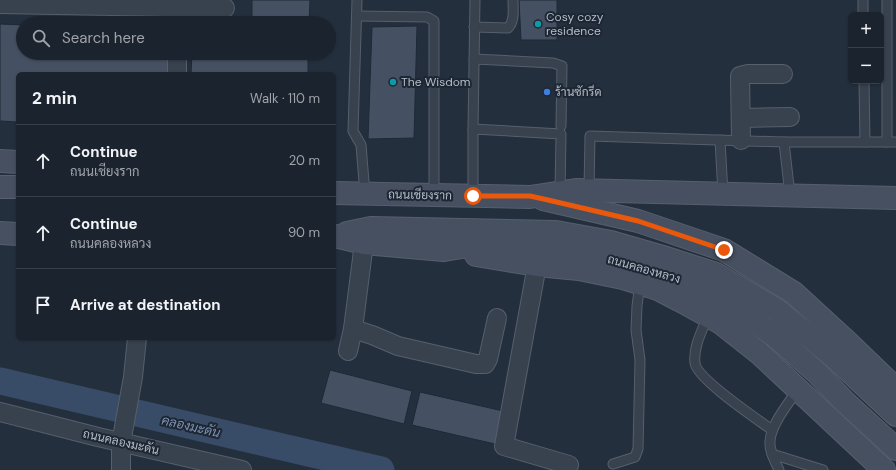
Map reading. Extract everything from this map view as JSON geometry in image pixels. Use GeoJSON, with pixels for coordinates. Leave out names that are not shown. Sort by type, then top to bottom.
{"type":"FeatureCollection","features":[{"type":"Feature","properties":{"kind":"main road"},"geometry":{"type":"LineString","coordinates":[[0,161],[16,162]]}},
{"type":"Feature","properties":{"kind":"main road"},"geometry":{"type":"LineString","coordinates":[[0,186],[16,187]]}},
{"type":"Feature","properties":{"kind":"main road"},"geometry":{"type":"LineString","coordinates":[[530,196],[576,190],[589,190],[896,198]]}},
{"type":"Feature","properties":{"kind":"main road","name":"ถนนเชียงราก"},"geometry":{"type":"LineString","coordinates":[[336,193],[434,196],[530,196]]}},
{"type":"Feature","properties":{"kind":"main road"},"geometry":{"type":"LineString","coordinates":[[530,196],[638,221],[724,250],[794,292],[896,389]]}},
{"type":"Feature","properties":{"kind":"main road"},"geometry":{"type":"LineString","coordinates":[[336,236],[371,228],[556,232],[611,242],[663,257],[716,274],[777,310],[833,356],[896,415]]}},
{"type":"Feature","properties":{"kind":"main road"},"geometry":{"type":"LineString","coordinates":[[0,234],[16,234]]}},
{"type":"Feature","properties":{"kind":"main road","name":"ถนนคลองหลวง"},"geometry":{"type":"LineString","coordinates":[[336,236],[364,243],[444,250],[485,243],[540,246],[626,262],[671,275],[698,286],[774,336],[816,372],[846,403],[896,449]]}},
{"type":"Feature","properties":{"kind":"main road"},"geometry":{"type":"LineString","coordinates":[[444,250],[579,269],[623,278],[658,290],[721,324],[760,353],[884,470]]}},
{"type":"Feature","properties":{"kind":"street"},"geometry":{"type":"LineString","coordinates":[[0,4],[177,15],[225,8]]}},
{"type":"Feature","properties":{"kind":"street"},"geometry":{"type":"LineString","coordinates":[[177,60],[177,72]]}},
{"type":"Feature","properties":{"kind":"street"},"geometry":{"type":"LineString","coordinates":[[741,140],[740,76],[748,74],[783,74]]}},
{"type":"Feature","properties":{"kind":"street"},"geometry":{"type":"LineString","coordinates":[[741,118],[790,117]]}},
{"type":"Feature","properties":{"kind":"street"},"geometry":{"type":"LineString","coordinates":[[348,352],[353,329],[364,243]]}},
{"type":"Feature","properties":{"kind":"street"},"geometry":{"type":"LineString","coordinates":[[537,264],[504,446],[569,465]]}},
{"type":"Feature","properties":{"kind":"street"},"geometry":{"type":"LineString","coordinates":[[353,329],[398,346],[476,364],[486,364],[497,318]]}},
{"type":"Feature","properties":{"kind":"street"},"geometry":{"type":"LineString","coordinates":[[122,470],[122,437],[133,377],[137,340]]}},
{"type":"Feature","properties":{"kind":"street","name":"ถนนคลองมะดัน"},"geometry":{"type":"LineString","coordinates":[[0,412],[122,437],[242,470]]}},
{"type":"Feature","properties":{"kind":"lane"},"geometry":{"type":"LineString","coordinates":[[357,0],[353,131],[360,145],[365,194]]}},
{"type":"Feature","properties":{"kind":"lane"},"geometry":{"type":"LineString","coordinates":[[473,196],[475,0]]}},
{"type":"Feature","properties":{"kind":"lane"},"geometry":{"type":"LineString","coordinates":[[474,27],[508,28],[511,25],[512,20],[513,0]]}},
{"type":"Feature","properties":{"kind":"lane"},"geometry":{"type":"LineString","coordinates":[[863,0],[864,12]]}},
{"type":"Feature","properties":{"kind":"lane"},"geometry":{"type":"LineString","coordinates":[[589,190],[590,136],[784,142],[892,142],[887,0]]}},
{"type":"Feature","properties":{"kind":"lane"},"geometry":{"type":"LineString","coordinates":[[357,16],[427,17],[434,21],[434,196]]}},
{"type":"Feature","properties":{"kind":"lane"},"geometry":{"type":"LineString","coordinates":[[474,59],[553,63],[562,66],[561,126]]}},
{"type":"Feature","properties":{"kind":"lane"},"geometry":{"type":"LineString","coordinates":[[864,84],[865,142]]}},
{"type":"Feature","properties":{"kind":"lane"},"geometry":{"type":"LineString","coordinates":[[473,129],[560,134],[560,192]]}},
{"type":"Feature","properties":{"kind":"lane"},"geometry":{"type":"LineString","coordinates":[[720,140],[723,194]]}},
{"type":"Feature","properties":{"kind":"lane"},"geometry":{"type":"LineString","coordinates":[[784,142],[790,196]]}},
{"type":"Feature","properties":{"kind":"lane"},"geometry":{"type":"LineString","coordinates":[[613,464],[634,457],[638,449],[640,360],[636,330],[640,284]]}},
{"type":"Feature","properties":{"kind":"lane"},"geometry":{"type":"LineString","coordinates":[[708,316],[697,344],[695,364],[698,372],[715,387],[772,430]]}},
{"type":"Feature","properties":{"kind":"lane"},"geometry":{"type":"LineString","coordinates":[[779,470],[772,454],[769,442],[772,430],[798,389]]}},
{"type":"Feature","properties":{"kind":"lane"},"geometry":{"type":"LineString","coordinates":[[772,454],[823,470]]}},
{"type":"Feature","properties":{"kind":"building"},"geometry":{"type":"Polygon","coordinates":[[[252,0],[310,0],[309,16],[252,16],[252,0]]]}},
{"type":"Feature","properties":{"kind":"building","name":"Cosy cozy residence"},"geometry":{"type":"Polygon","coordinates":[[[519,0],[557,0],[557,40],[521,40],[519,0]]]}},
{"type":"Feature","properties":{"kind":"building"},"geometry":{"type":"Polygon","coordinates":[[[0,24],[16,25],[16,60],[172,60],[172,72],[16,72],[16,122],[0,121],[0,24]]]}},
{"type":"Feature","properties":{"kind":"building","name":"The Wisdom"},"geometry":{"type":"Polygon","coordinates":[[[417,26],[414,138],[368,139],[372,27],[417,26]]]}},
{"type":"Feature","properties":{"kind":"building"},"geometry":{"type":"Polygon","coordinates":[[[192,60],[308,60],[308,72],[191,72],[192,60]]]}},
{"type":"Feature","properties":{"kind":"building"},"geometry":{"type":"Polygon","coordinates":[[[330,370],[412,391],[404,424],[321,403],[330,370]]]}},
{"type":"Feature","properties":{"kind":"building"},"geometry":{"type":"Polygon","coordinates":[[[420,392],[503,411],[495,444],[412,425],[420,392]]]}},
{"type":"Feature","properties":{"kind":"waterway","name":"คลองมะดัน"},"geometry":{"type":"LineString","coordinates":[[0,381],[381,470]]}},
{"type":"Feature","properties":{"kind":"place","name":"Cosy cozy residence"},"geometry":{"type":"Point","coordinates":[538,24]}},
{"type":"Feature","properties":{"kind":"place","name":"The Wisdom"},"geometry":{"type":"Point","coordinates":[393,82]}},
{"type":"Feature","properties":{"kind":"place","name":"ร้านซักรีด"},"geometry":{"type":"Point","coordinates":[547,92]}},
{"type":"Feature","properties":{"kind":"route"},"geometry":{"type":"LineString","coordinates":[[473,196],[530,196],[580,209],[638,221],[724,250]]}}]}
